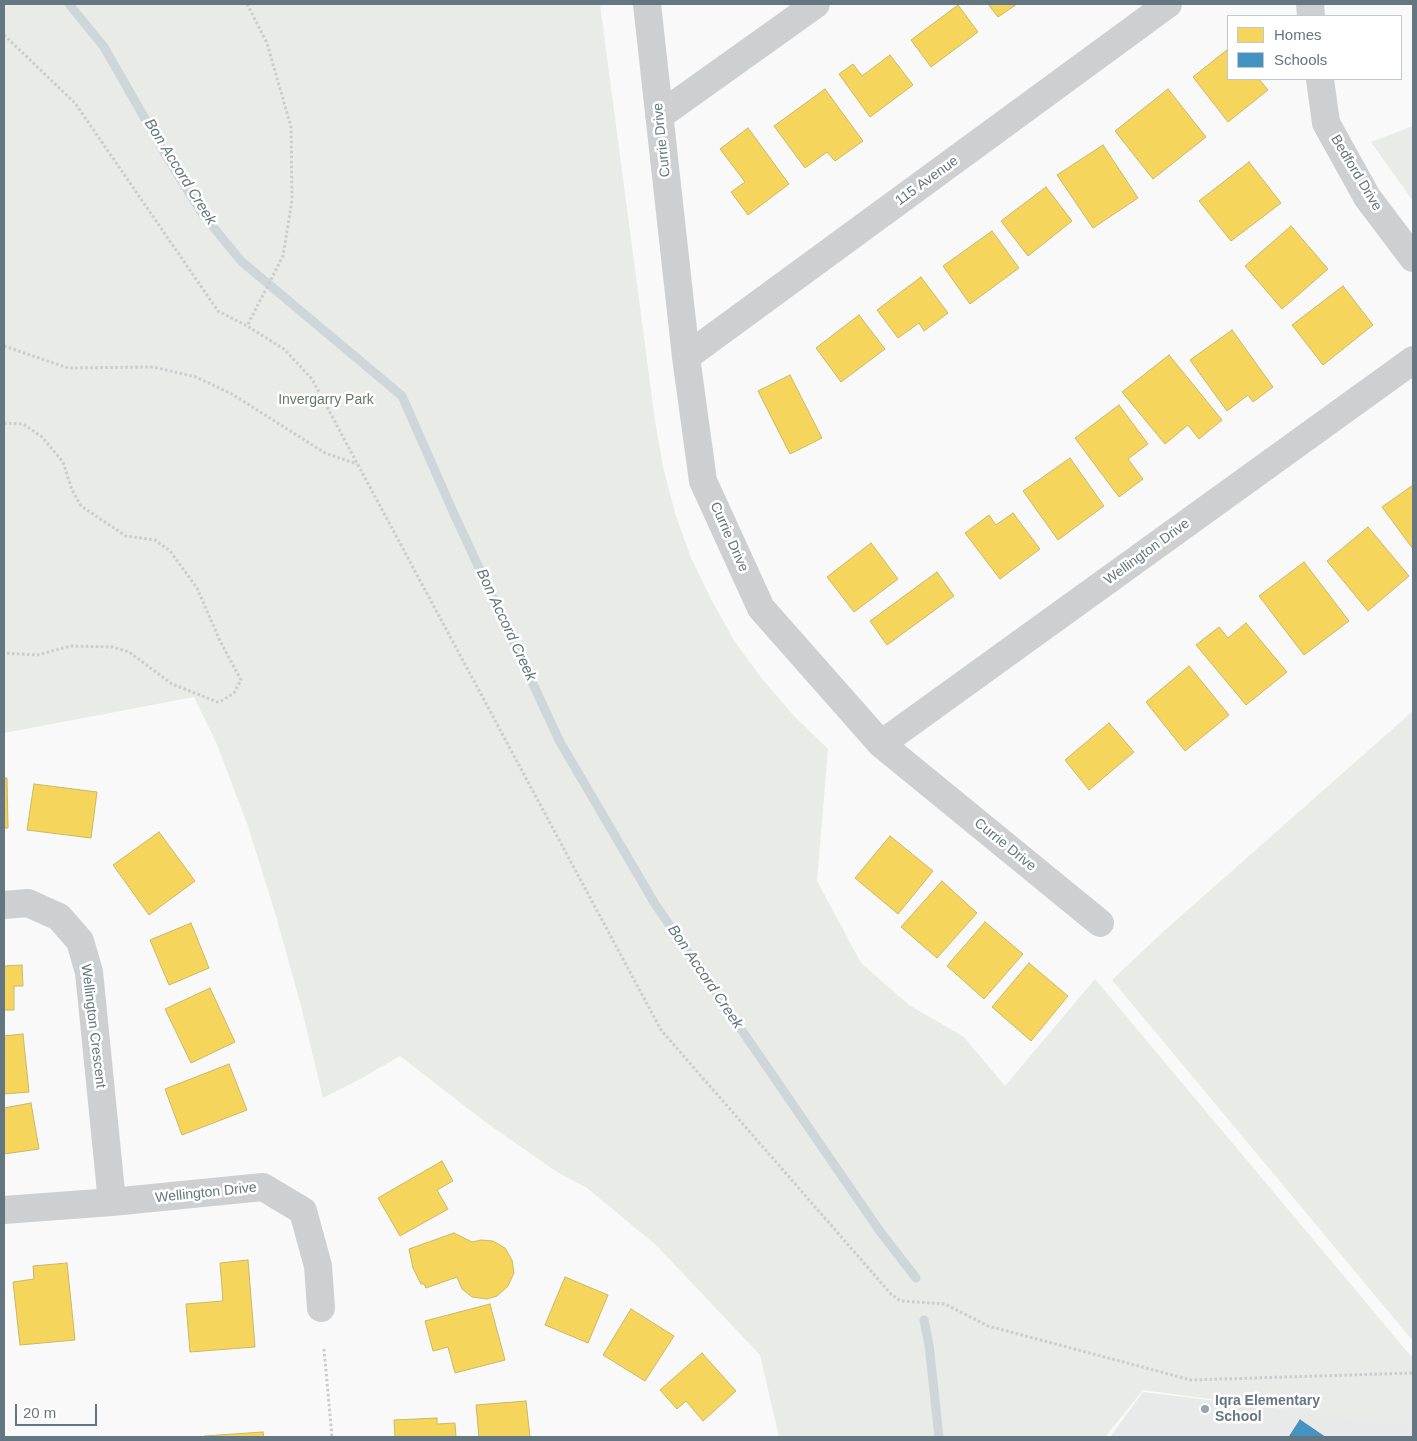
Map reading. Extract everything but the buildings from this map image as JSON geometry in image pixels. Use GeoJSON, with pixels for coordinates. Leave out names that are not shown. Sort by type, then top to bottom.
{"type":"FeatureCollection","features":[{"type":"Feature","properties":{"kind":"street","name":"Currie Drive"},"geometry":{"type":"LineString","coordinates":[[647,4],[686,357],[703,481],[761,608],[881,744],[1100,922]]}},
{"type":"Feature","properties":{"kind":"street"},"geometry":{"type":"LineString","coordinates":[[659,116],[816,4]]}},
{"type":"Feature","properties":{"kind":"street","name":"115 Avenue"},"geometry":{"type":"LineString","coordinates":[[686,357],[1168,4]]}},
{"type":"Feature","properties":{"kind":"street","name":"Bedford Drive"},"geometry":{"type":"LineString","coordinates":[[1320,80],[1326,123],[1367,198],[1413,258]]}},
{"type":"Feature","properties":{"kind":"street","name":"Wellington Drive"},"geometry":{"type":"LineString","coordinates":[[881,744],[1413,360]]}},
{"type":"Feature","properties":{"kind":"street","name":"Wellington Crescent"},"geometry":{"type":"LineString","coordinates":[[4,905],[28,903],[59,917],[80,941],[89,972],[112,1202]]}},
{"type":"Feature","properties":{"kind":"street","name":"Wellington Drive"},"geometry":{"type":"LineString","coordinates":[[4,1210],[112,1202],[263,1187],[303,1211],[318,1266],[321,1308]]}},
{"type":"Feature","properties":{"kind":"path"},"geometry":{"type":"LineString","coordinates":[[247,4],[267,43],[292,127],[292,200],[283,256],[256,312],[247,326]]}},
{"type":"Feature","properties":{"kind":"path"},"geometry":{"type":"LineString","coordinates":[[4,35],[75,103],[218,311],[284,349],[312,379],[662,1030],[891,1294],[901,1301],[945,1304],[988,1326],[1191,1380],[1413,1373]]}},
{"type":"Feature","properties":{"kind":"path"},"geometry":{"type":"LineString","coordinates":[[4,346],[68,368],[153,367],[196,377],[232,394],[325,453],[358,464]]}},
{"type":"Feature","properties":{"kind":"path"},"geometry":{"type":"LineString","coordinates":[[4,423],[23,424],[42,437],[63,462],[72,490],[81,506],[126,536],[154,540],[170,551],[198,588],[220,641],[240,680],[234,693],[217,702],[172,684],[129,652],[114,647],[72,646],[37,655],[4,653]]}},
{"type":"Feature","properties":{"kind":"path"},"geometry":{"type":"LineString","coordinates":[[324,1348],[332,1437]]}},
{"type":"Feature","properties":{"kind":"shaded area","name":"Iqra Elementary School"},"geometry":{"type":"Polygon","coordinates":[[[1143,1392],[1413,1425],[1413,1437],[1110,1437],[1143,1392]]]}},
{"type":"Feature","properties":{"kind":"green space","name":"Invergarry Park"},"geometry":{"type":"Polygon","coordinates":[[[4,4],[600,4],[655,421],[663,467],[675,513],[691,558],[735,642],[763,680],[794,716],[828,749],[817,881],[861,963],[909,1005],[964,1037],[1005,1086],[1095,979],[1410,1355],[1413,1356],[1413,1427],[1143,1390],[1105,1437],[779,1437],[760,1355],[656,1245],[587,1188],[557,1172],[484,1121],[400,1056],[323,1098],[301,1006],[248,826],[216,742],[194,697],[4,733],[4,4]]]}},
{"type":"Feature","properties":{"kind":"green space"},"geometry":{"type":"Polygon","coordinates":[[[1413,126],[1413,201],[1371,142],[1413,126]]]}},
{"type":"Feature","properties":{"kind":"green space"},"geometry":{"type":"Polygon","coordinates":[[[1413,711],[1413,1341],[1112,980],[1164,931],[1413,711]]]}},
{"type":"Feature","properties":{"kind":"waterway","name":"Bon Accord Creek"},"geometry":{"type":"LineString","coordinates":[[69,4],[104,47],[201,212],[241,261],[402,396],[454,514],[560,742],[655,904],[879,1230],[916,1278]]}},
{"type":"Feature","properties":{"kind":"waterway","name":"Bon Accord Creek"},"geometry":{"type":"LineString","coordinates":[[924,1320],[929,1345],[939,1437]]}},
{"type":"Feature","properties":{"kind":"place","name":"Iqra Elementary School"},"geometry":{"type":"Point","coordinates":[1205,1409]}}]}
